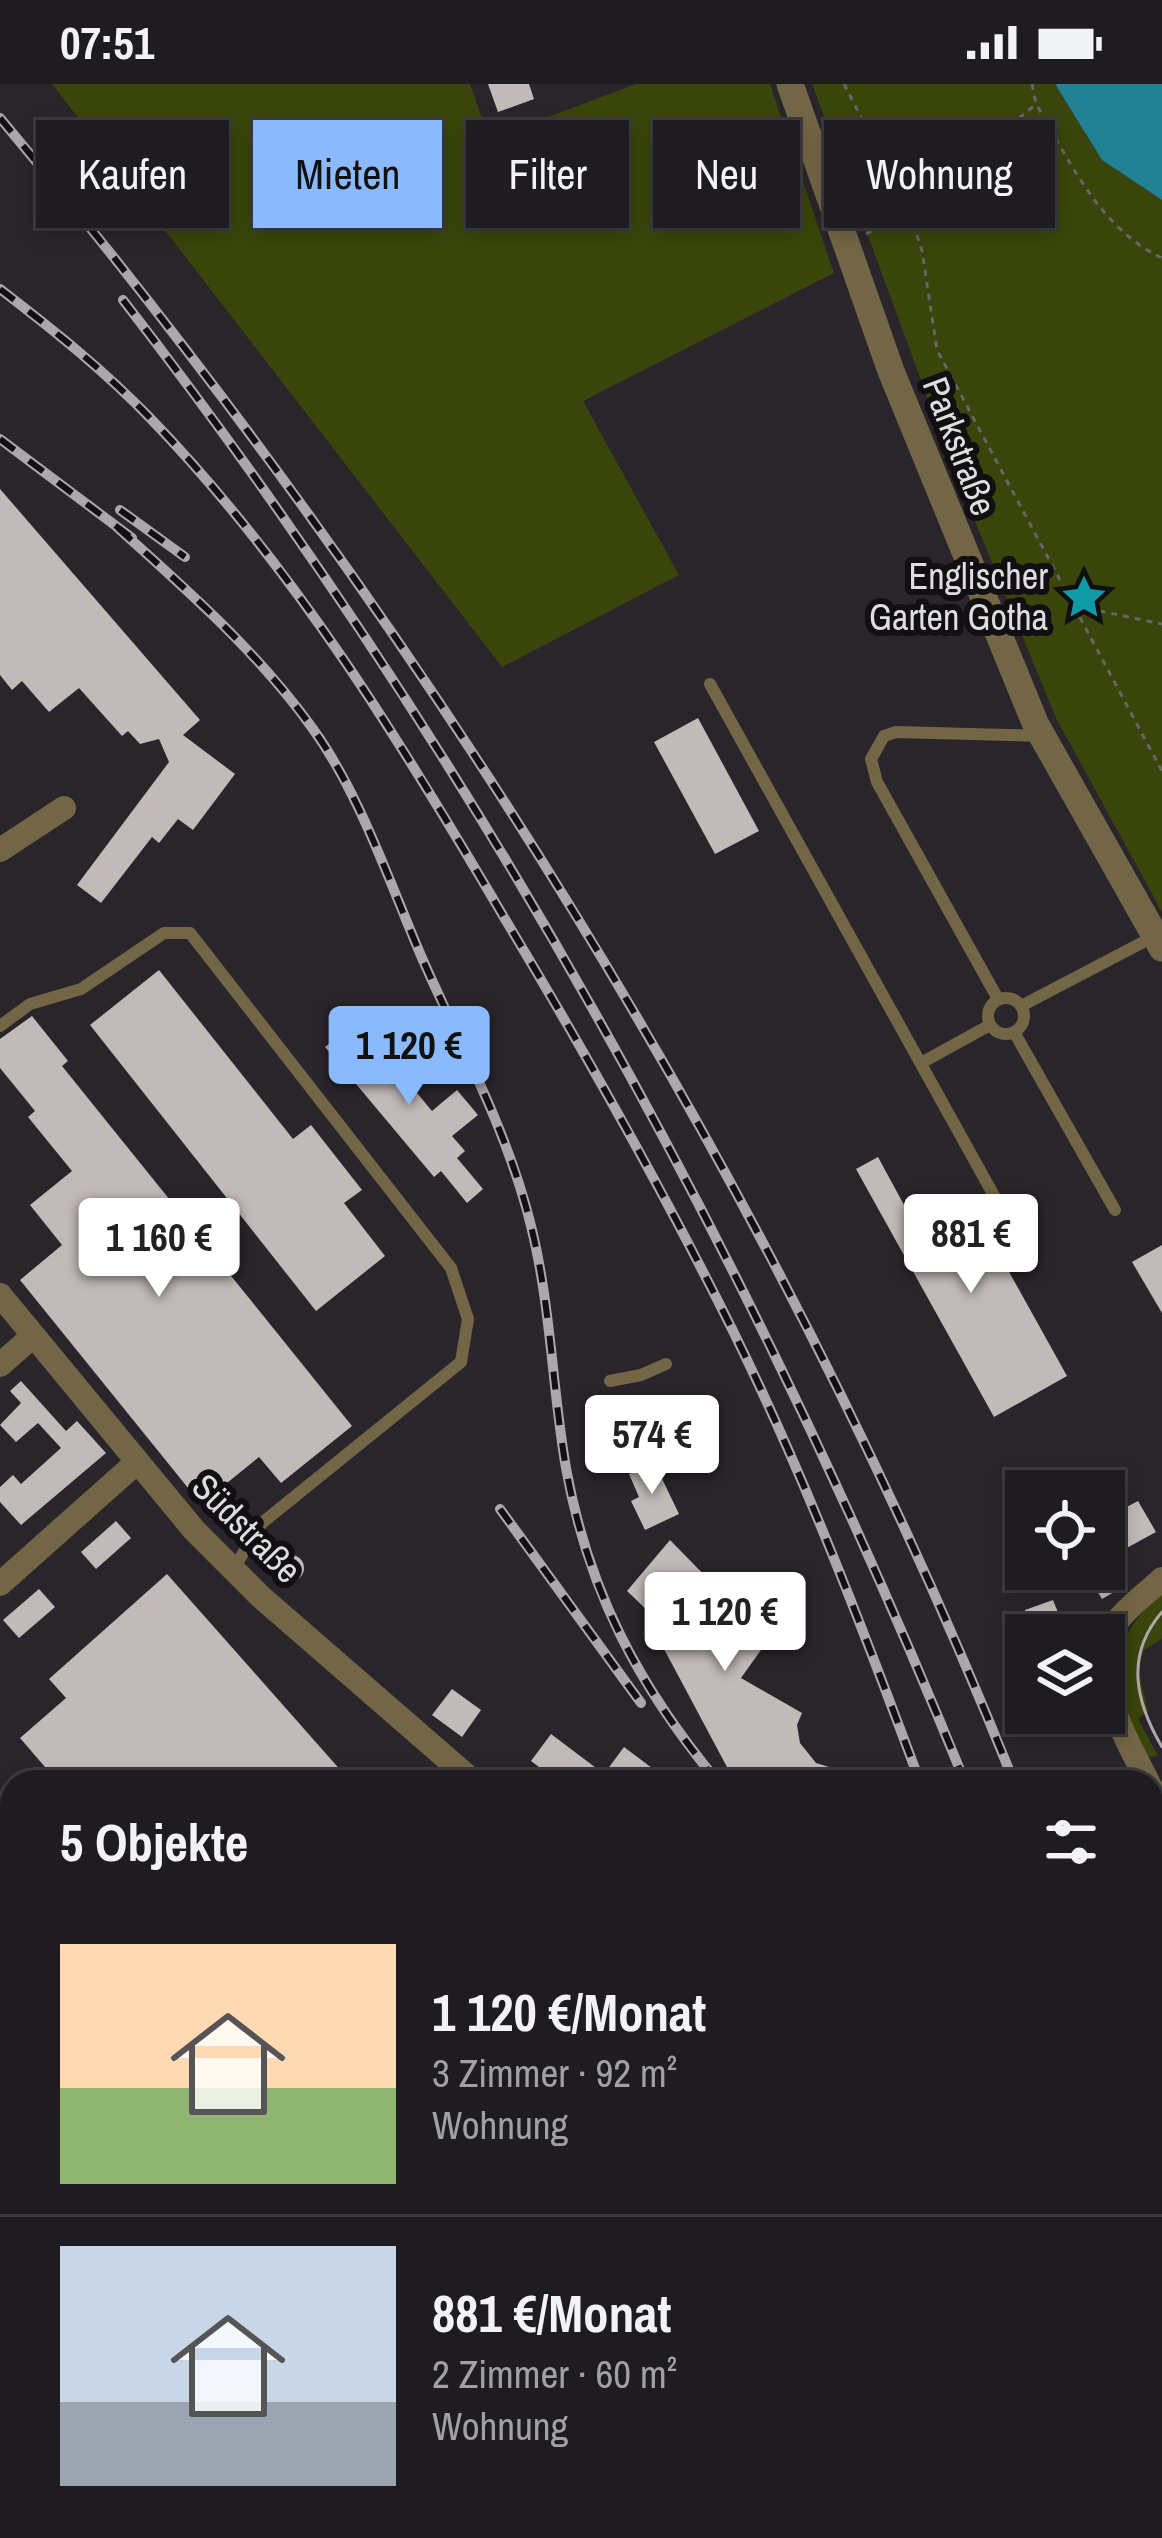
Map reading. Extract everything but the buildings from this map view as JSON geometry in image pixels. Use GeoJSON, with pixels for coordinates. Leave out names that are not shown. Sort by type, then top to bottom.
{"type":"FeatureCollection","features":[{"type":"Feature","properties":{"kind":"street","name":"Parkstraße"},"geometry":{"type":"LineString","coordinates":[[790,84],[844,243],[958,540],[1042,736],[1158,942]]}},
{"type":"Feature","properties":{"kind":"street"},"geometry":{"type":"LineString","coordinates":[[0,850],[64,808]]}},
{"type":"Feature","properties":{"kind":"street","name":"Südstraße"},"geometry":{"type":"LineString","coordinates":[[0,1295],[136,1463],[233,1569],[460,1770]]}},
{"type":"Feature","properties":{"kind":"street"},"geometry":{"type":"LineString","coordinates":[[0,1365],[33,1336]]}},
{"type":"Feature","properties":{"kind":"street"},"geometry":{"type":"LineString","coordinates":[[0,1584],[136,1463]]}},
{"type":"Feature","properties":{"kind":"street"},"geometry":{"type":"LineString","coordinates":[[1142,1770],[1118,1722],[1105,1664],[1119,1619],[1162,1580]]}},
{"type":"Feature","properties":{"kind":"lane"},"geometry":{"type":"LineString","coordinates":[[710,684],[1027,1255]]}},
{"type":"Feature","properties":{"kind":"lane"},"geometry":{"type":"LineString","coordinates":[[998,999],[877,782],[871,759],[884,736],[896,732],[1042,736]]}},
{"type":"Feature","properties":{"kind":"lane"},"geometry":{"type":"LineString","coordinates":[[0,1026],[30,1004],[93,982],[164,933],[190,933],[451,1268],[468,1319],[461,1363],[262,1523],[233,1569]]}},
{"type":"Feature","properties":{"kind":"lane"},"geometry":{"type":"LineString","coordinates":[[1021,1006],[1158,942]]}},
{"type":"Feature","properties":{"kind":"lane"},"geometry":{"type":"LineString","coordinates":[[1012,998],[1021,1006],[1024,1018],[1014,1031],[1000,1033],[990,1025],[988,1010],[998,999],[1012,998]]}},
{"type":"Feature","properties":{"kind":"lane"},"geometry":{"type":"LineString","coordinates":[[921,1064],[990,1025]]}},
{"type":"Feature","properties":{"kind":"lane"},"geometry":{"type":"LineString","coordinates":[[1014,1031],[1115,1210]]}},
{"type":"Feature","properties":{"kind":"lane"},"geometry":{"type":"LineString","coordinates":[[610,1381],[666,1364]]}},
{"type":"Feature","properties":{"kind":"path"},"geometry":{"type":"LineString","coordinates":[[844,84],[863,120]]}},
{"type":"Feature","properties":{"kind":"path"},"geometry":{"type":"LineString","coordinates":[[1032,84],[1036,104],[1104,213],[1142,249],[1162,258]]}},
{"type":"Feature","properties":{"kind":"path"},"geometry":{"type":"LineString","coordinates":[[1017,120],[1036,104]]}},
{"type":"Feature","properties":{"kind":"path"},"geometry":{"type":"LineString","coordinates":[[844,243],[874,228]]}},
{"type":"Feature","properties":{"kind":"path"},"geometry":{"type":"LineString","coordinates":[[915,228],[937,350],[1162,771]]}},
{"type":"Feature","properties":{"kind":"path"},"geometry":{"type":"LineString","coordinates":[[1075,606],[1162,624]]}},
{"type":"Feature","properties":{"kind":"green space"},"geometry":{"type":"Polygon","coordinates":[[[52,84],[470,84],[482,120],[466,120],[466,228],[629,228],[629,120],[540,120],[636,84],[770,84],[782,120],[653,120],[653,228],[800,228],[800,173],[834,273],[583,401],[679,575],[502,667],[163,228],[229,228],[229,120],[80,120],[52,84]]]}},
{"type":"Feature","properties":{"kind":"green space","name":"Englischer Garten Gotha"},"geometry":{"type":"Polygon","coordinates":[[[812,84],[1055,84],[1102,160],[1162,200],[1162,912],[1056,718],[956,475],[865,228],[1055,228],[1055,120],[825,120],[812,84]]]}},
{"type":"Feature","properties":{"kind":"green space"},"geometry":{"type":"Polygon","coordinates":[[[1162,1593],[1162,1639],[1143,1651],[1139,1672],[1148,1711],[1138,1719],[1158,1756],[1145,1757],[1125,1703],[1125,1643],[1142,1613],[1162,1593]]]}},
{"type":"Feature","properties":{"kind":"water"},"geometry":{"type":"Polygon","coordinates":[[[1055,84],[1162,84],[1162,200],[1102,160],[1055,84]]]}},
{"type":"Feature","properties":{"kind":"tram line"},"geometry":{"type":"LineString","coordinates":[[1162,1612],[1143,1645],[1138,1678],[1145,1713],[1162,1747]]}},
{"type":"Feature","properties":{"kind":"railway"},"geometry":{"type":"LineString","coordinates":[[0,118],[154,308],[301,503],[440,704],[573,910],[697,1121],[812,1337],[918,1557],[1009,1770]]}},
{"type":"Feature","properties":{"kind":"railway"},"geometry":{"type":"LineString","coordinates":[[0,289],[115,384],[203,476],[343,658],[426,787],[594,1072],[733,1331],[809,1498],[915,1770]]}},
{"type":"Feature","properties":{"kind":"railway"},"geometry":{"type":"LineString","coordinates":[[123,300],[251,472],[372,648],[487,828],[595,1012],[792,1391],[960,1770]]}},
{"type":"Feature","properties":{"kind":"railway"},"geometry":{"type":"LineString","coordinates":[[0,439],[132,538]]}},
{"type":"Feature","properties":{"kind":"railway"},"geometry":{"type":"LineString","coordinates":[[120,510],[185,557]]}},
{"type":"Feature","properties":{"kind":"railway"},"geometry":{"type":"LineString","coordinates":[[118,528],[269,674],[330,754],[360,811],[497,1123],[522,1192],[543,1286],[566,1468],[588,1556],[641,1673],[709,1770]]}},
{"type":"Feature","properties":{"kind":"railway"},"geometry":{"type":"LineString","coordinates":[[500,1509],[641,1703]]}},
{"type":"Feature","properties":{"kind":"place","name":"Englischer Garten Gotha"},"geometry":{"type":"Point","coordinates":[1084,597]}}]}
